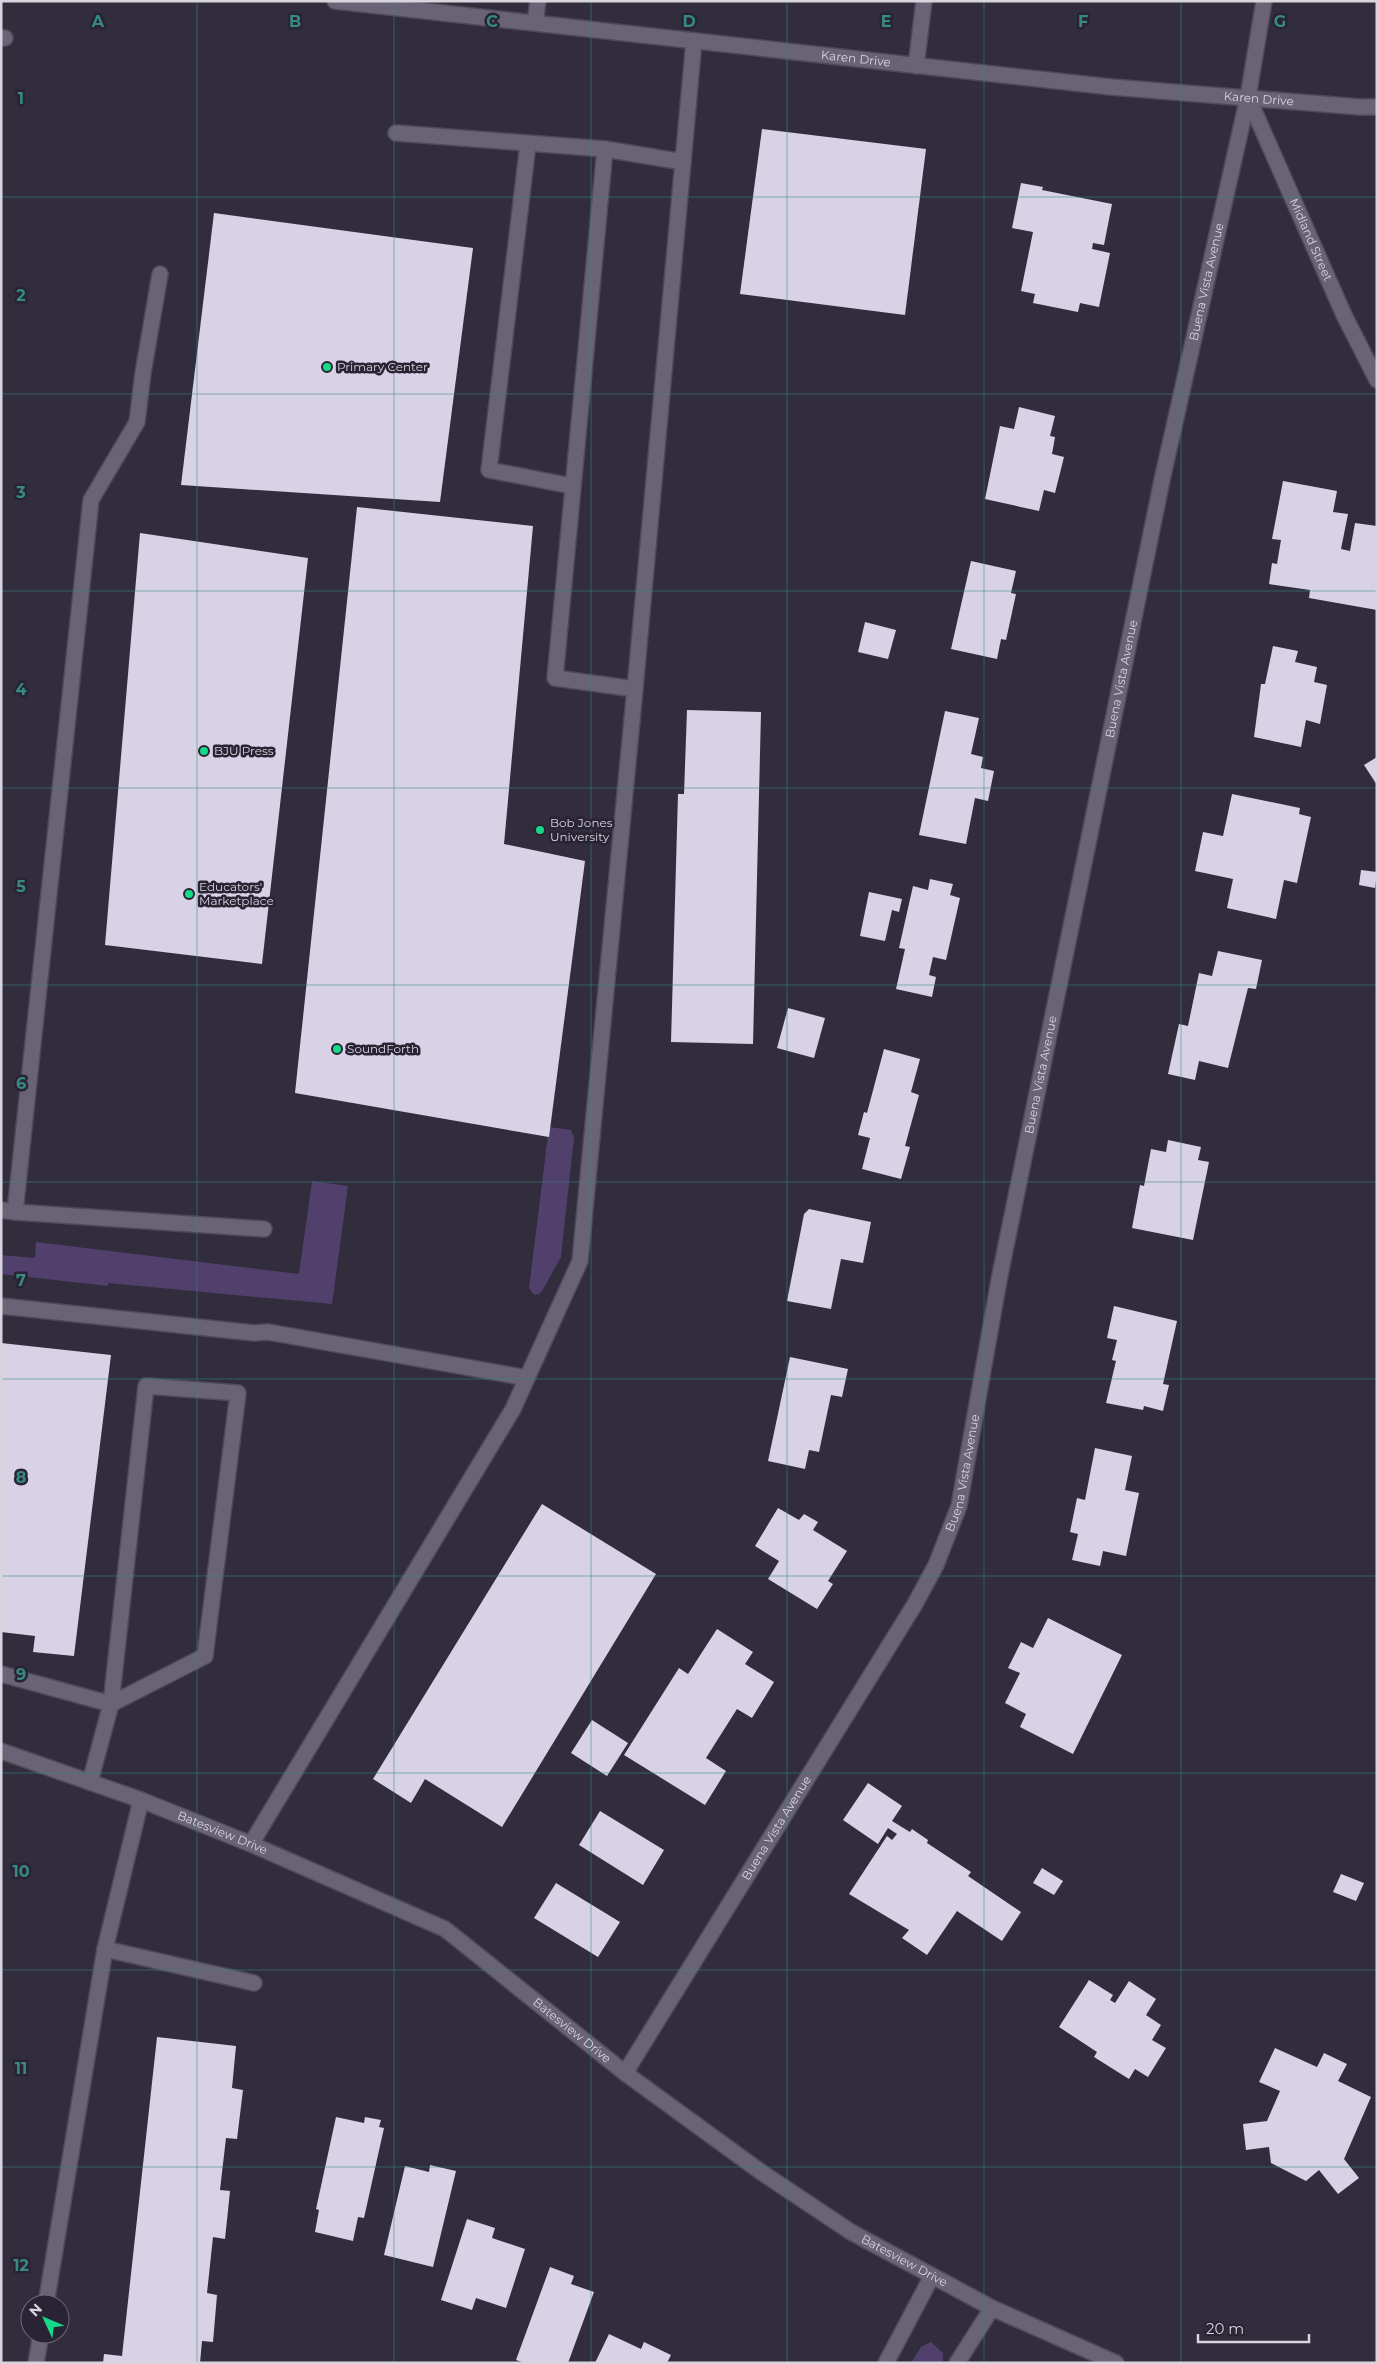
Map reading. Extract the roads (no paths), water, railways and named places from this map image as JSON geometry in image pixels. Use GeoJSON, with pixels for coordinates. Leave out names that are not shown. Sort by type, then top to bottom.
{"type":"FeatureCollection","features":[{"type":"Feature","properties":{"kind":"street","name":"Karen Drive"},"geometry":{"type":"LineString","coordinates":[[335,1],[1111,87],[1360,107],[1377,106]]}},
{"type":"Feature","properties":{"kind":"street"},"geometry":{"type":"LineString","coordinates":[[534,23],[538,1]]}},
{"type":"Feature","properties":{"kind":"street"},"geometry":{"type":"LineString","coordinates":[[916,66],[924,1]]}},
{"type":"Feature","properties":{"kind":"street","name":"Buena Vista Avenue"},"geometry":{"type":"LineString","coordinates":[[625,2073],[915,1604],[936,1565],[959,1506],[999,1280],[1162,480],[1248,97],[1264,1]]}},
{"type":"Feature","properties":{"kind":"street"},"geometry":{"type":"LineString","coordinates":[[251,1844],[513,1409],[580,1261],[694,41]]}},
{"type":"Feature","properties":{"kind":"street","name":"Midland Street"},"geometry":{"type":"LineString","coordinates":[[1248,97],[1344,315],[1377,380]]}},
{"type":"Feature","properties":{"kind":"street"},"geometry":{"type":"LineString","coordinates":[[396,133],[605,149],[683,162]]}},
{"type":"Feature","properties":{"kind":"street"},"geometry":{"type":"LineString","coordinates":[[528,144],[489,470],[572,486]]}},
{"type":"Feature","properties":{"kind":"street"},"geometry":{"type":"LineString","coordinates":[[605,149],[555,678],[635,688]]}},
{"type":"Feature","properties":{"kind":"street"},"geometry":{"type":"LineString","coordinates":[[160,274],[143,373],[137,422],[91,500],[8,1211],[264,1229]]}},
{"type":"Feature","properties":{"kind":"street"},"geometry":{"type":"LineString","coordinates":[[1,1306],[254,1333],[268,1332],[527,1378]]}},
{"type":"Feature","properties":{"kind":"street"},"geometry":{"type":"LineString","coordinates":[[1,1674],[111,1704],[205,1656],[238,1393],[146,1386],[111,1704],[90,1782]]}},
{"type":"Feature","properties":{"kind":"street","name":"Batesview Drive"},"geometry":{"type":"LineString","coordinates":[[1,1751],[141,1800],[251,1844],[445,1929],[625,2073],[761,2172],[837,2223],[992,2308],[1116,2363]]}},
{"type":"Feature","properties":{"kind":"street"},"geometry":{"type":"LineString","coordinates":[[48,2294],[105,1949],[141,1800]]}},
{"type":"Feature","properties":{"kind":"street"},"geometry":{"type":"LineString","coordinates":[[105,1949],[254,1983]]}},
{"type":"Feature","properties":{"kind":"street"},"geometry":{"type":"LineString","coordinates":[[886,2363],[932,2276]]}},
{"type":"Feature","properties":{"kind":"street"},"geometry":{"type":"LineString","coordinates":[[957,2363],[992,2308]]}},
{"type":"Feature","properties":{"kind":"street"},"geometry":{"type":"LineString","coordinates":[[36,2363],[39,2344]]}},
{"type":"Feature","properties":{"kind":"place","name":"Primary Center"},"geometry":{"type":"Point","coordinates":[327,367]}},
{"type":"Feature","properties":{"kind":"place","name":"BJU Press"},"geometry":{"type":"Point","coordinates":[204,751]}},
{"type":"Feature","properties":{"kind":"place","name":"Bob Jones University"},"geometry":{"type":"Point","coordinates":[540,830]}},
{"type":"Feature","properties":{"kind":"place","name":"Educators' Marketplace"},"geometry":{"type":"Point","coordinates":[189,894]}},
{"type":"Feature","properties":{"kind":"place","name":"SoundForth"},"geometry":{"type":"Point","coordinates":[337,1049]}}]}
